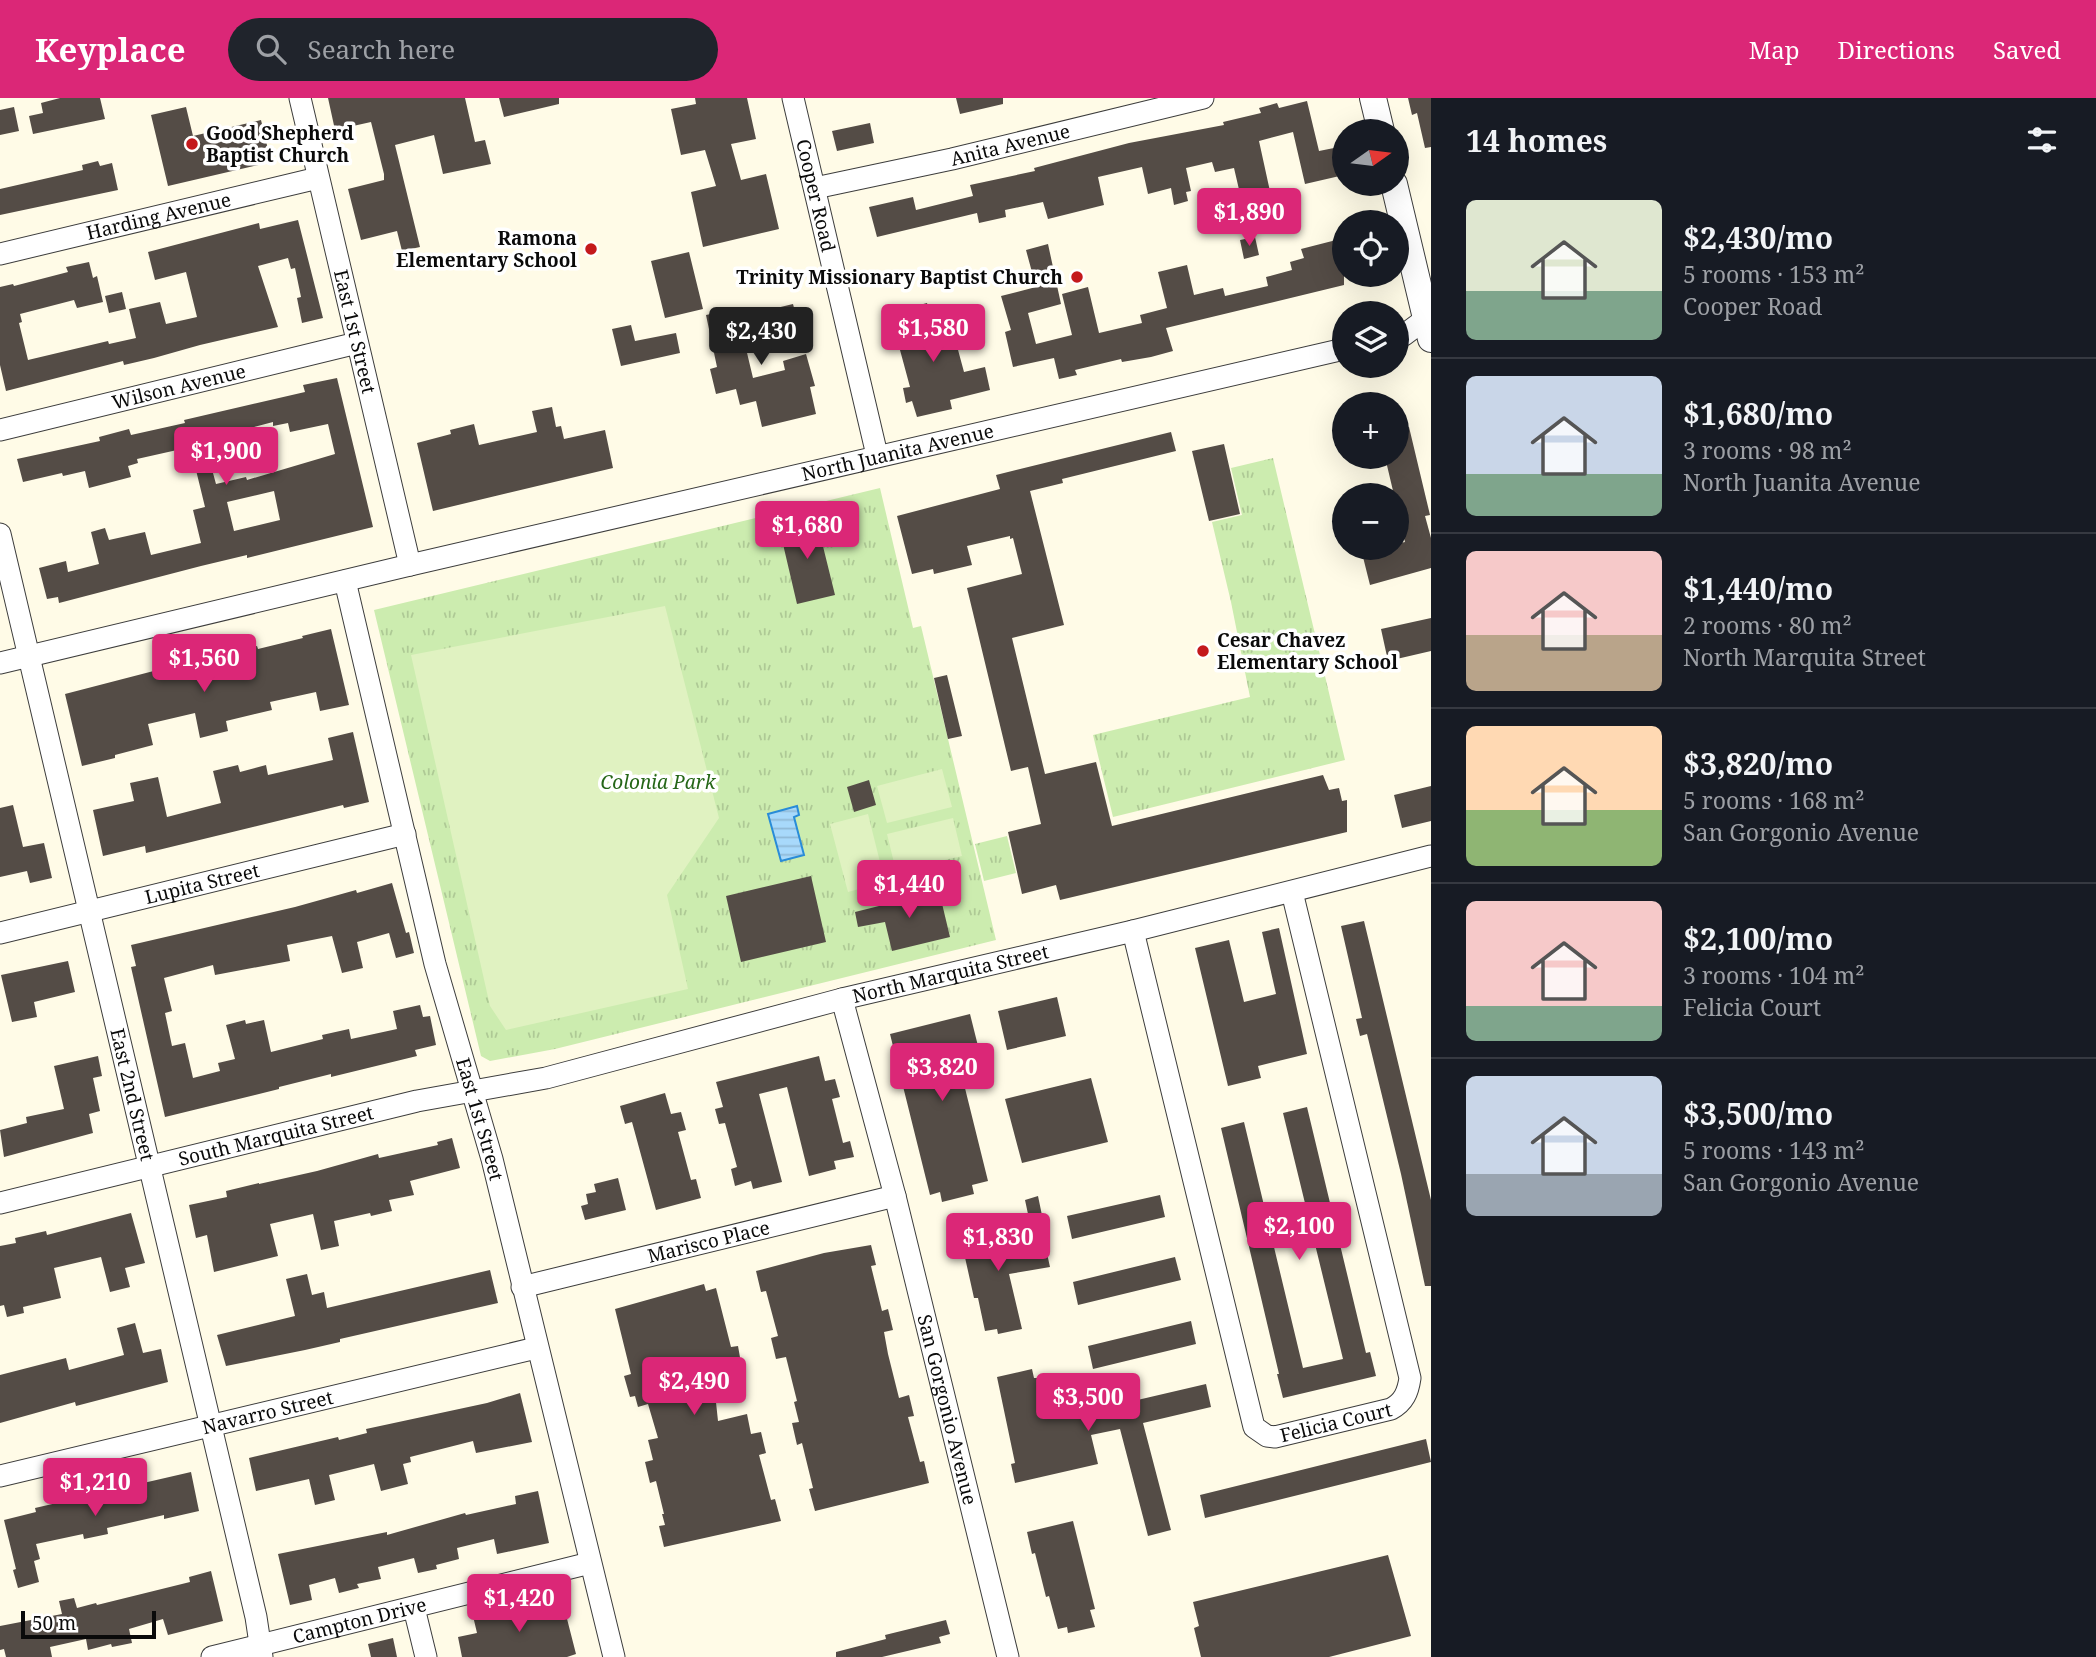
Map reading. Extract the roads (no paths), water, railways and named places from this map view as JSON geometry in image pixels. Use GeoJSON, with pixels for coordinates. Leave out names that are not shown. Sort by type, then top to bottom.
{"type":"FeatureCollection","features":[{"type":"Feature","properties":{"kind":"street","name":"East 1st Street"},"geometry":{"type":"LineString","coordinates":[[300,98],[410,565]]}},
{"type":"Feature","properties":{"kind":"street","name":"Cooper Road"},"geometry":{"type":"LineString","coordinates":[[793,98],[877,456]]}},
{"type":"Feature","properties":{"kind":"street","name":"Anita Avenue"},"geometry":{"type":"LineString","coordinates":[[815,188],[952,159],[1203,98]]}},
{"type":"Feature","properties":{"kind":"street"},"geometry":{"type":"LineString","coordinates":[[1373,98],[1378,119]]}},
{"type":"Feature","properties":{"kind":"street","name":"Harding Avenue"},"geometry":{"type":"LineString","coordinates":[[0,254],[318,178]]}},
{"type":"Feature","properties":{"kind":"street"},"geometry":{"type":"LineString","coordinates":[[1397,196],[1429,324],[1409,333]]}},
{"type":"Feature","properties":{"kind":"street","name":"Wilson Avenue"},"geometry":{"type":"LineString","coordinates":[[0,430],[357,342]]}},
{"type":"Feature","properties":{"kind":"street","name":"North Juanita Avenue"},"geometry":{"type":"LineString","coordinates":[[0,663],[410,565],[1332,352]]}},
{"type":"Feature","properties":{"kind":"street","name":"East 2nd Street"},"geometry":{"type":"LineString","coordinates":[[0,534],[256,1617],[260,1651]]}},
{"type":"Feature","properties":{"kind":"street","name":"East 1st Street"},"geometry":{"type":"LineString","coordinates":[[345,581],[435,964],[492,1159],[536,1348],[614,1657]]}},
{"type":"Feature","properties":{"kind":"street","name":"Lupita Street"},"geometry":{"type":"LineString","coordinates":[[0,933],[405,834]]}},
{"type":"Feature","properties":{"kind":"street","name":"North Marquita Street"},"geometry":{"type":"LineString","coordinates":[[471,1092],[546,1078],[842,999],[1133,931],[1431,856]]}},
{"type":"Feature","properties":{"kind":"street","name":"Felicia Court"},"geometry":{"type":"LineString","coordinates":[[1133,931],[1254,1427],[1267,1436],[1275,1437],[1391,1409],[1402,1401],[1410,1378],[1292,892]]}},
{"type":"Feature","properties":{"kind":"street","name":"San Gorgonio Avenue"},"geometry":{"type":"LineString","coordinates":[[842,999],[895,1196],[1008,1657]]}},
{"type":"Feature","properties":{"kind":"street","name":"South Marquita Street"},"geometry":{"type":"LineString","coordinates":[[0,1203],[417,1101],[471,1092]]}},
{"type":"Feature","properties":{"kind":"street","name":"Marisco Place"},"geometry":{"type":"LineString","coordinates":[[522,1287],[895,1196]]}},
{"type":"Feature","properties":{"kind":"street","name":"Navarro Street"},"geometry":{"type":"LineString","coordinates":[[0,1476],[536,1348]]}},
{"type":"Feature","properties":{"kind":"street","name":"Campton Drive"},"geometry":{"type":"LineString","coordinates":[[212,1657],[260,1651],[590,1563]]}},
{"type":"Feature","properties":{"kind":"street"},"geometry":{"type":"LineString","coordinates":[[414,1608],[426,1657]]}},
{"type":"Feature","properties":{"kind":"water"},"geometry":{"type":"Polygon","coordinates":[[[797,806],[799,815],[794,817],[804,855],[781,861],[768,814],[797,806]]]}},
{"type":"Feature","properties":{"kind":"place","name":"Good Shepherd Baptist Church"},"geometry":{"type":"Point","coordinates":[192,144]}},
{"type":"Feature","properties":{"kind":"place","name":"Ramona Elementary School"},"geometry":{"type":"Point","coordinates":[591,249]}},
{"type":"Feature","properties":{"kind":"place","name":"Trinity Missionary Baptist Church"},"geometry":{"type":"Point","coordinates":[1077,277]}},
{"type":"Feature","properties":{"kind":"place","name":"Cesar Chavez Elementary School"},"geometry":{"type":"Point","coordinates":[1203,651]}},
{"type":"Feature","properties":{"kind":"park label","name":"Colonia Park"},"geometry":{"type":"Point","coordinates":[658,782]}}]}
